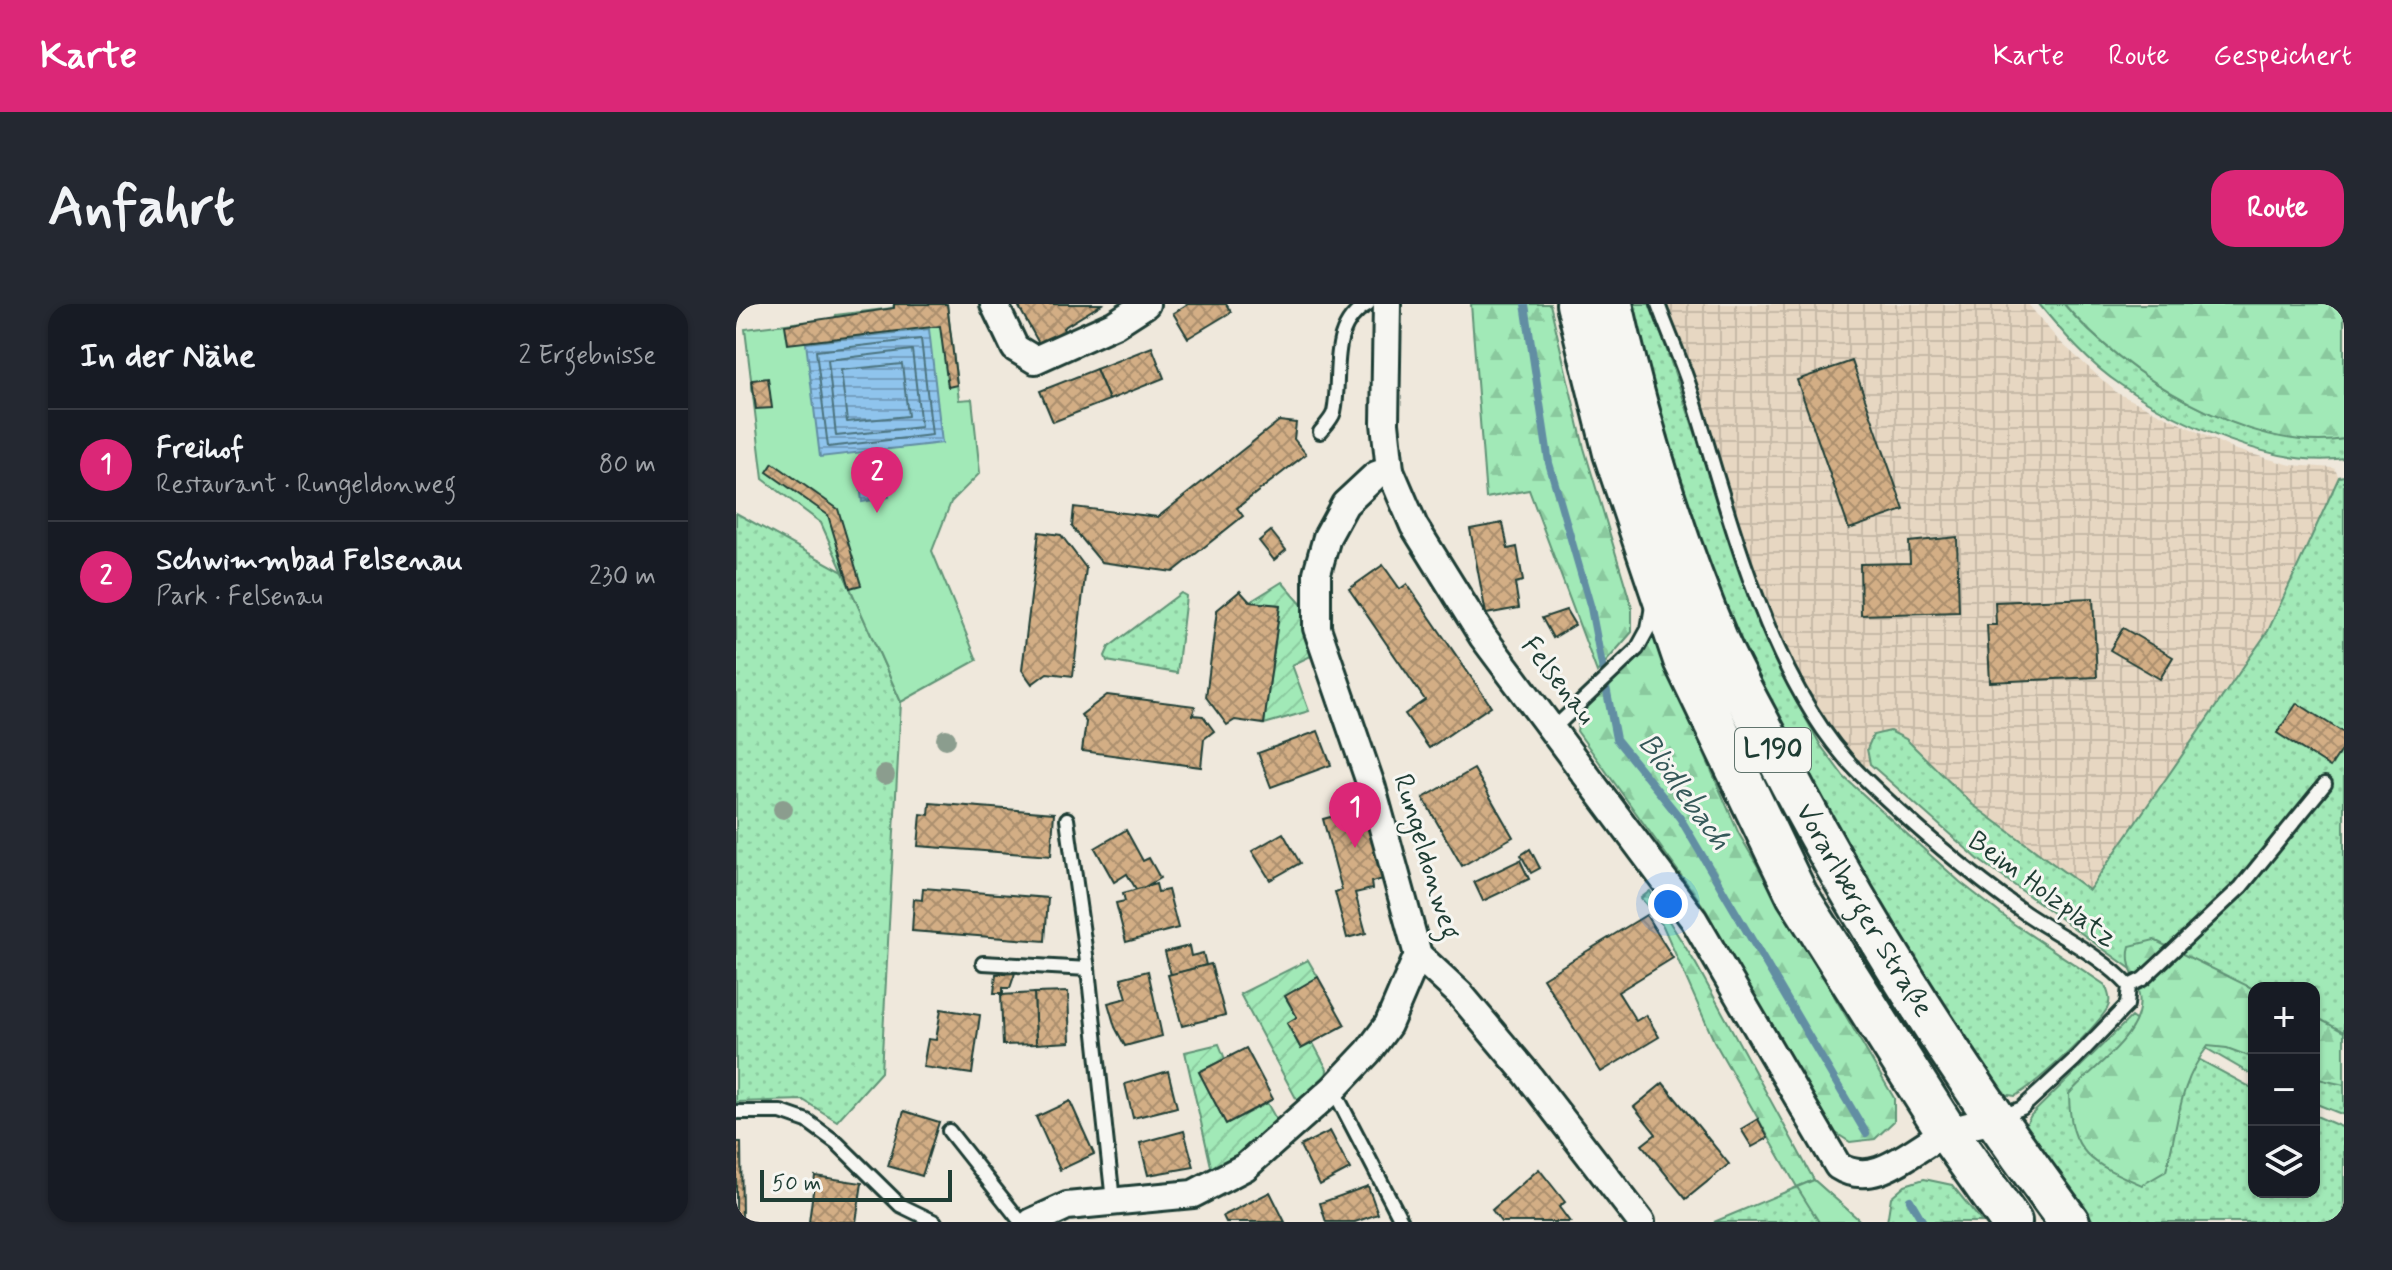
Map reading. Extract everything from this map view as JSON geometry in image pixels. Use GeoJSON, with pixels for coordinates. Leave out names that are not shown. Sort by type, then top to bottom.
{"type":"FeatureCollection","features":[{"type":"Feature","properties":{"kind":"main road","name":"Vorarlberger Straße"},"geometry":{"type":"LineString","coordinates":[[1577,304],[1614,453],[1684,660],[1797,895],[1947,1132],[2011,1222]]}},
{"type":"Feature","properties":{"kind":"main road","name":"Vorarlberger Straße"},"geometry":{"type":"LineString","coordinates":[[1612,304],[1647,445],[1691,575],[1720,647],[1837,873],[1994,1120],[2069,1222]]}},
{"type":"Feature","properties":{"kind":"street"},"geometry":{"type":"LineString","coordinates":[[994,304],[1015,348],[1035,360],[1115,324],[1146,304]]}},
{"type":"Feature","properties":{"kind":"street","name":"Felsenau"},"geometry":{"type":"LineString","coordinates":[[1387,304],[1384,383],[1390,470],[1414,526],[1476,625],[1694,920],[1838,1166],[1861,1174],[1878,1172],[1947,1132],[1994,1120]]}},
{"type":"Feature","properties":{"kind":"street","name":"Rungeldonweg"},"geometry":{"type":"LineString","coordinates":[[1390,470],[1376,475],[1345,504],[1327,537],[1317,573],[1317,628],[1372,788],[1418,955],[1460,994],[1527,1074],[1641,1222]]}},
{"type":"Feature","properties":{"kind":"street"},"geometry":{"type":"LineString","coordinates":[[1032,1222],[1067,1206],[1193,1194],[1234,1174],[1333,1089],[1388,1025],[1418,955]]}},
{"type":"Feature","properties":{"kind":"lane"},"geometry":{"type":"LineString","coordinates":[[1320,432],[1334,414],[1336,358],[1343,332],[1353,312],[1368,304]]}},
{"type":"Feature","properties":{"kind":"lane","name":"Beim Holzplatz"},"geometry":{"type":"LineString","coordinates":[[1658,304],[1692,394],[1710,460],[1758,598],[1799,686],[1826,734],[1858,771],[1971,871],[2022,911],[2112,970],[2129,986],[2127,1005],[2074,1060],[2022,1108],[1994,1120]]}},
{"type":"Feature","properties":{"kind":"lane"},"geometry":{"type":"LineString","coordinates":[[1554,728],[1629,658],[1648,629],[1658,586]]}},
{"type":"Feature","properties":{"kind":"lane"},"geometry":{"type":"LineString","coordinates":[[2129,986],[2143,979],[2176,950],[2241,887],[2325,784]]}},
{"type":"Feature","properties":{"kind":"lane"},"geometry":{"type":"LineString","coordinates":[[1067,819],[1088,969],[1113,1201]]}},
{"type":"Feature","properties":{"kind":"lane"},"geometry":{"type":"LineString","coordinates":[[983,963],[1088,969]]}},
{"type":"Feature","properties":{"kind":"lane"},"geometry":{"type":"LineString","coordinates":[[1333,1089],[1402,1222]]}},
{"type":"Feature","properties":{"kind":"lane"},"geometry":{"type":"LineString","coordinates":[[736,1112],[781,1112],[807,1121],[837,1143],[900,1205],[935,1222]]}},
{"type":"Feature","properties":{"kind":"lane"},"geometry":{"type":"LineString","coordinates":[[949,1131],[1021,1222]]}},
{"type":"Feature","properties":{"kind":"shaded area"},"geometry":{"type":"Polygon","coordinates":[[[1658,304],[2028,304],[2058,340],[2117,393],[2233,449],[2291,465],[2334,468],[2339,477],[2268,631],[2089,890],[1973,805],[1906,739],[1867,749],[1870,764],[1858,771],[1826,734],[1780,649],[1658,304]]]}},
{"type":"Feature","properties":{"kind":"green space"},"geometry":{"type":"Polygon","coordinates":[[[894,304],[947,304],[959,400],[972,399],[980,473],[951,502],[932,551],[977,660],[901,702],[821,523],[763,479],[745,329],[835,318],[836,315],[893,308],[894,304]]]}},
{"type":"Feature","properties":{"kind":"green space"},"geometry":{"type":"Polygon","coordinates":[[[1471,304],[1550,304],[1584,448],[1632,608],[1632,632],[1597,672],[1529,490],[1486,498],[1471,304]]]}},
{"type":"Feature","properties":{"kind":"green space"},"geometry":{"type":"Polygon","coordinates":[[[1630,304],[1651,304],[1752,599],[1791,692],[1821,746],[1844,777],[1960,882],[2014,924],[2105,985],[2109,1003],[2100,1019],[2051,1069],[2015,1096],[2002,1094],[1996,1088],[1917,963],[1840,836],[1771,705],[1739,638],[1699,537],[1667,438],[1630,304]]]}},
{"type":"Feature","properties":{"kind":"green space"},"geometry":{"type":"Polygon","coordinates":[[[2039,304],[2064,304],[2119,357],[2190,403],[2229,421],[2268,433],[2307,440],[2344,439],[2344,458],[2317,460],[2258,450],[2170,414],[2098,368],[2039,304]]]}},
{"type":"Feature","properties":{"kind":"green space"},"geometry":{"type":"Polygon","coordinates":[[[2064,304],[2344,304],[2344,439],[2307,441],[2229,422],[2153,381],[2119,356],[2064,304]]]}},
{"type":"Feature","properties":{"kind":"green space"},"geometry":{"type":"Polygon","coordinates":[[[2344,476],[2344,1115],[2320,1105],[2320,982],[2248,982],[2248,1073],[2173,1029],[2138,974],[1979,860],[1870,764],[1867,749],[1873,735],[1890,731],[1906,739],[1973,805],[2089,890],[2268,631],[2339,477],[2344,476]]]}},
{"type":"Feature","properties":{"kind":"green space"},"geometry":{"type":"Polygon","coordinates":[[[736,513],[843,572],[901,702],[881,1072],[837,1121],[803,1100],[736,1102],[736,513]]]}},
{"type":"Feature","properties":{"kind":"green space"},"geometry":{"type":"Polygon","coordinates":[[[1282,582],[1303,606],[1311,656],[1292,665],[1309,711],[1264,724],[1280,606],[1250,602],[1282,582]]]}},
{"type":"Feature","properties":{"kind":"green space"},"geometry":{"type":"Polygon","coordinates":[[[1181,593],[1186,596],[1177,673],[1107,661],[1105,656],[1109,647],[1181,593]]]}},
{"type":"Feature","properties":{"kind":"green space"},"geometry":{"type":"Polygon","coordinates":[[[1658,627],[1678,694],[1739,834],[1894,1098],[1894,1121],[1875,1139],[1850,1142],[1828,1128],[1706,910],[1577,731],[1580,714],[1632,663],[1658,627]]]}},
{"type":"Feature","properties":{"kind":"green space"},"geometry":{"type":"Polygon","coordinates":[[[1650,891],[1696,964],[1814,1180],[1797,1187],[1714,1041],[1663,926],[1641,898],[1650,891]]]}},
{"type":"Feature","properties":{"kind":"green space"},"geometry":{"type":"Polygon","coordinates":[[[2154,940],[2248,986],[2248,1056],[2227,1048],[2208,1046],[2190,1076],[2166,1171],[2142,1185],[2109,1170],[2087,1154],[2079,1143],[2070,1114],[2069,1094],[2126,1037],[2139,1010],[2139,995],[2130,965],[2130,946],[2154,940]]]}},
{"type":"Feature","properties":{"kind":"green space"},"geometry":{"type":"Polygon","coordinates":[[[1308,960],[1318,977],[1285,996],[1297,1017],[1287,1023],[1301,1049],[1313,1043],[1327,1069],[1326,1079],[1298,1102],[1240,994],[1308,960]]]}},
{"type":"Feature","properties":{"kind":"green space"},"geometry":{"type":"Polygon","coordinates":[[[2131,1017],[2163,1040],[2248,1086],[2248,1198],[2320,1198],[2320,1118],[2344,1128],[2344,1222],[2094,1222],[2029,1133],[2026,1124],[2031,1115],[2131,1017]]]}},
{"type":"Feature","properties":{"kind":"green space"},"geometry":{"type":"Polygon","coordinates":[[[2320,1019],[2344,1032],[2344,1085],[2320,1079],[2320,1019]]]}},
{"type":"Feature","properties":{"kind":"green space"},"geometry":{"type":"Polygon","coordinates":[[[1219,1044],[1225,1059],[1199,1072],[1226,1124],[1267,1103],[1276,1119],[1273,1127],[1213,1175],[1185,1052],[1219,1044]]]}},
{"type":"Feature","properties":{"kind":"green space"},"geometry":{"type":"Polygon","coordinates":[[[1924,1179],[1952,1185],[1982,1222],[1887,1222],[1891,1197],[1905,1185],[1924,1179]]]}},
{"type":"Feature","properties":{"kind":"green space"},"geometry":{"type":"Polygon","coordinates":[[[1814,1180],[1861,1222],[1714,1222],[1814,1180]]]}},
{"type":"Feature","properties":{"kind":"green space"},"geometry":{"type":"Polygon","coordinates":[[[1814,1180],[1861,1222],[1819,1222],[1797,1187],[1814,1180]]]}},
{"type":"Feature","properties":{"kind":"water"},"geometry":{"type":"Polygon","coordinates":[[[929,329],[942,443],[820,457],[806,343],[929,329]]]}},
{"type":"Feature","properties":{"kind":"water"},"geometry":{"type":"Polygon","coordinates":[[[886,479],[889,497],[862,502],[860,483],[886,479]]]}},
{"type":"Feature","properties":{"kind":"building"},"geometry":{"type":"Polygon","coordinates":[[[894,304],[947,304],[957,385],[948,387],[940,326],[788,344],[785,325],[894,308],[894,304]]]}},
{"type":"Feature","properties":{"kind":"building"},"geometry":{"type":"Polygon","coordinates":[[[1024,304],[1102,304],[1063,328],[1067,337],[1042,349],[1019,307],[1024,304]]]}},
{"type":"Feature","properties":{"kind":"building"},"geometry":{"type":"Polygon","coordinates":[[[1188,304],[1226,304],[1231,312],[1188,338],[1173,313],[1188,304]]]}},
{"type":"Feature","properties":{"kind":"building"},"geometry":{"type":"Polygon","coordinates":[[[1152,347],[1164,378],[1109,400],[1096,369],[1152,347]]]}},
{"type":"Feature","properties":{"kind":"building"},"geometry":{"type":"Polygon","coordinates":[[[1852,361],[1904,510],[1849,529],[1797,380],[1852,361]]]}},
{"type":"Feature","properties":{"kind":"building"},"geometry":{"type":"Polygon","coordinates":[[[1096,369],[1109,400],[1053,422],[1040,391],[1096,369]]]}},
{"type":"Feature","properties":{"kind":"building"},"geometry":{"type":"Polygon","coordinates":[[[768,378],[772,408],[756,409],[752,380],[768,378]]]}},
{"type":"Feature","properties":{"kind":"building"},"geometry":{"type":"Polygon","coordinates":[[[1279,421],[1296,423],[1294,439],[1306,454],[1237,508],[1243,516],[1173,572],[1101,562],[1072,527],[1074,507],[1158,517],[1279,421]]]}},
{"type":"Feature","properties":{"kind":"building"},"geometry":{"type":"Polygon","coordinates":[[[773,463],[838,509],[861,585],[850,588],[828,515],[767,472],[773,463]]]}},
{"type":"Feature","properties":{"kind":"building"},"geometry":{"type":"Polygon","coordinates":[[[1503,523],[1508,549],[1517,547],[1523,581],[1515,583],[1519,608],[1486,614],[1470,529],[1503,523]]]}},
{"type":"Feature","properties":{"kind":"building"},"geometry":{"type":"Polygon","coordinates":[[[1271,531],[1286,550],[1274,560],[1259,541],[1271,531]]]}},
{"type":"Feature","properties":{"kind":"building"},"geometry":{"type":"Polygon","coordinates":[[[1039,532],[1061,535],[1086,568],[1073,676],[1047,673],[1032,684],[1022,670],[1039,532]]]}},
{"type":"Feature","properties":{"kind":"building"},"geometry":{"type":"Polygon","coordinates":[[[1957,537],[1959,612],[1861,615],[1860,564],[1910,563],[1909,542],[1957,537]]]}},
{"type":"Feature","properties":{"kind":"building"},"geometry":{"type":"Polygon","coordinates":[[[1383,565],[1400,589],[1407,584],[1491,706],[1429,748],[1405,714],[1425,700],[1349,589],[1383,565]]]}},
{"type":"Feature","properties":{"kind":"building"},"geometry":{"type":"Polygon","coordinates":[[[1240,591],[1250,602],[1280,605],[1264,724],[1235,720],[1227,725],[1206,697],[1217,610],[1240,591]]]}},
{"type":"Feature","properties":{"kind":"building"},"geometry":{"type":"Polygon","coordinates":[[[2093,598],[2097,677],[1990,682],[1987,625],[1996,625],[1995,602],[2093,598]]]}},
{"type":"Feature","properties":{"kind":"building"},"geometry":{"type":"Polygon","coordinates":[[[1566,610],[1575,625],[1553,638],[1542,618],[1566,610]]]}},
{"type":"Feature","properties":{"kind":"building"},"geometry":{"type":"Polygon","coordinates":[[[2123,628],[2173,657],[2160,679],[2110,650],[2123,628]]]}},
{"type":"Feature","properties":{"kind":"building"},"geometry":{"type":"Polygon","coordinates":[[[1107,695],[1195,706],[1193,715],[1203,716],[1214,731],[1204,739],[1201,767],[1082,751],[1086,722],[1081,715],[1107,695]]]}},
{"type":"Feature","properties":{"kind":"building"},"geometry":{"type":"Polygon","coordinates":[[[2297,703],[2344,733],[2344,746],[2330,767],[2277,733],[2297,703]]]}},
{"type":"Feature","properties":{"kind":"building"},"geometry":{"type":"Polygon","coordinates":[[[1318,731],[1331,765],[1271,787],[1258,753],[1318,731]]]}},
{"type":"Feature","properties":{"kind":"building"},"geometry":{"type":"Polygon","coordinates":[[[1474,769],[1513,837],[1462,866],[1423,798],[1474,769]]]}},
{"type":"Feature","properties":{"kind":"building"},"geometry":{"type":"Polygon","coordinates":[[[930,803],[1054,813],[1051,856],[918,846],[921,814],[929,815],[930,803]]]}},
{"type":"Feature","properties":{"kind":"building"},"geometry":{"type":"Polygon","coordinates":[[[1368,807],[1387,878],[1371,882],[1372,889],[1355,893],[1366,933],[1347,938],[1335,892],[1342,890],[1323,819],[1368,807]]]}},
{"type":"Feature","properties":{"kind":"building"},"geometry":{"type":"Polygon","coordinates":[[[1126,830],[1143,861],[1149,858],[1160,878],[1143,888],[1136,889],[1127,874],[1114,882],[1095,848],[1126,830]]]}},
{"type":"Feature","properties":{"kind":"building"},"geometry":{"type":"Polygon","coordinates":[[[1283,833],[1300,863],[1270,880],[1252,851],[1283,833]]]}},
{"type":"Feature","properties":{"kind":"building"},"geometry":{"type":"Polygon","coordinates":[[[1530,849],[1540,868],[1531,873],[1521,855],[1530,849]]]}},
{"type":"Feature","properties":{"kind":"building"},"geometry":{"type":"Polygon","coordinates":[[[1520,860],[1529,879],[1483,901],[1474,882],[1520,860]]]}},
{"type":"Feature","properties":{"kind":"building"},"geometry":{"type":"Polygon","coordinates":[[[1156,884],[1158,892],[1168,890],[1178,928],[1126,942],[1116,903],[1125,901],[1123,893],[1156,884]]]}},
{"type":"Feature","properties":{"kind":"building"},"geometry":{"type":"Polygon","coordinates":[[[923,888],[1048,898],[1045,941],[912,931],[914,899],[922,900],[923,888]]]}},
{"type":"Feature","properties":{"kind":"building"},"geometry":{"type":"Polygon","coordinates":[[[1646,915],[1673,958],[1618,992],[1636,1021],[1646,1015],[1659,1037],[1601,1072],[1543,978],[1646,915]]]}},
{"type":"Feature","properties":{"kind":"building"},"geometry":{"type":"Polygon","coordinates":[[[1189,946],[1191,956],[1203,953],[1206,965],[1171,975],[1165,952],[1189,946]]]}},
{"type":"Feature","properties":{"kind":"building"},"geometry":{"type":"Polygon","coordinates":[[[1211,964],[1225,1015],[1182,1026],[1168,975],[1211,964]]]}},
{"type":"Feature","properties":{"kind":"building"},"geometry":{"type":"Polygon","coordinates":[[[1148,971],[1162,1036],[1125,1046],[1108,1003],[1127,998],[1121,978],[1148,971]]]}},
{"type":"Feature","properties":{"kind":"building"},"geometry":{"type":"Polygon","coordinates":[[[1015,973],[1010,988],[1003,988],[1003,993],[994,993],[996,974],[1015,973]]]}},
{"type":"Feature","properties":{"kind":"building"},"geometry":{"type":"Polygon","coordinates":[[[1318,977],[1345,1025],[1301,1049],[1287,1023],[1297,1017],[1285,996],[1318,977]]]}},
{"type":"Feature","properties":{"kind":"building"},"geometry":{"type":"Polygon","coordinates":[[[1068,992],[1070,1042],[1036,1044],[1034,993],[1068,992]]]}},
{"type":"Feature","properties":{"kind":"building"},"geometry":{"type":"Polygon","coordinates":[[[1034,993],[1036,1044],[1003,1045],[1001,995],[1034,993]]]}},
{"type":"Feature","properties":{"kind":"building"},"geometry":{"type":"Polygon","coordinates":[[[941,1009],[980,1015],[972,1074],[923,1067],[928,1039],[936,1040],[941,1009]]]}},
{"type":"Feature","properties":{"kind":"building"},"geometry":{"type":"Polygon","coordinates":[[[1246,1048],[1273,1099],[1226,1124],[1199,1072],[1246,1048]]]}},
{"type":"Feature","properties":{"kind":"building"},"geometry":{"type":"Polygon","coordinates":[[[1168,1071],[1177,1107],[1133,1118],[1125,1084],[1168,1071]]]}},
{"type":"Feature","properties":{"kind":"building"},"geometry":{"type":"Polygon","coordinates":[[[1663,1083],[1729,1164],[1686,1199],[1642,1145],[1656,1134],[1634,1107],[1663,1083]]]}},
{"type":"Feature","properties":{"kind":"building"},"geometry":{"type":"Polygon","coordinates":[[[1070,1101],[1094,1154],[1060,1170],[1036,1117],[1070,1101]]]}},
{"type":"Feature","properties":{"kind":"building"},"geometry":{"type":"Polygon","coordinates":[[[904,1111],[939,1122],[922,1176],[888,1166],[904,1111]]]}},
{"type":"Feature","properties":{"kind":"building"},"geometry":{"type":"Polygon","coordinates":[[[1758,1119],[1768,1138],[1752,1147],[1741,1129],[1758,1119]]]}},
{"type":"Feature","properties":{"kind":"building"},"geometry":{"type":"Polygon","coordinates":[[[1184,1131],[1194,1167],[1148,1175],[1140,1143],[1184,1131]]]}},
{"type":"Feature","properties":{"kind":"building"},"geometry":{"type":"Polygon","coordinates":[[[1330,1131],[1350,1169],[1320,1185],[1300,1146],[1330,1131]]]}},
{"type":"Feature","properties":{"kind":"building"},"geometry":{"type":"Polygon","coordinates":[[[736,1142],[741,1142],[742,1218],[736,1218],[736,1142]]]}},
{"type":"Feature","properties":{"kind":"building"},"geometry":{"type":"Polygon","coordinates":[[[1539,1169],[1565,1202],[1559,1207],[1570,1222],[1501,1222],[1492,1210],[1539,1169]]]}},
{"type":"Feature","properties":{"kind":"building"},"geometry":{"type":"Polygon","coordinates":[[[815,1176],[862,1183],[856,1222],[809,1222],[815,1176]]]}},
{"type":"Feature","properties":{"kind":"building"},"geometry":{"type":"Polygon","coordinates":[[[1368,1186],[1378,1214],[1355,1222],[1326,1222],[1320,1203],[1368,1186]]]}},
{"type":"Feature","properties":{"kind":"building"},"geometry":{"type":"Polygon","coordinates":[[[1270,1192],[1285,1222],[1226,1222],[1223,1216],[1270,1192]]]}},
{"type":"Feature","properties":{"kind":"waterway","name":"Blödlebach"},"geometry":{"type":"LineString","coordinates":[[1525,304],[1549,463],[1591,608],[1616,739],[1680,818],[1866,1133]]}},
{"type":"Feature","properties":{"kind":"waterway"},"geometry":{"type":"LineString","coordinates":[[1910,1200],[1923,1222]]}},
{"type":"Feature","properties":{"kind":"place","name":"Schwimmbad Felsenau"},"geometry":{"type":"Point","coordinates":[877,513]}},
{"type":"Feature","properties":{"kind":"place","name":"Freihof"},"geometry":{"type":"Point","coordinates":[1355,848]}}]}
